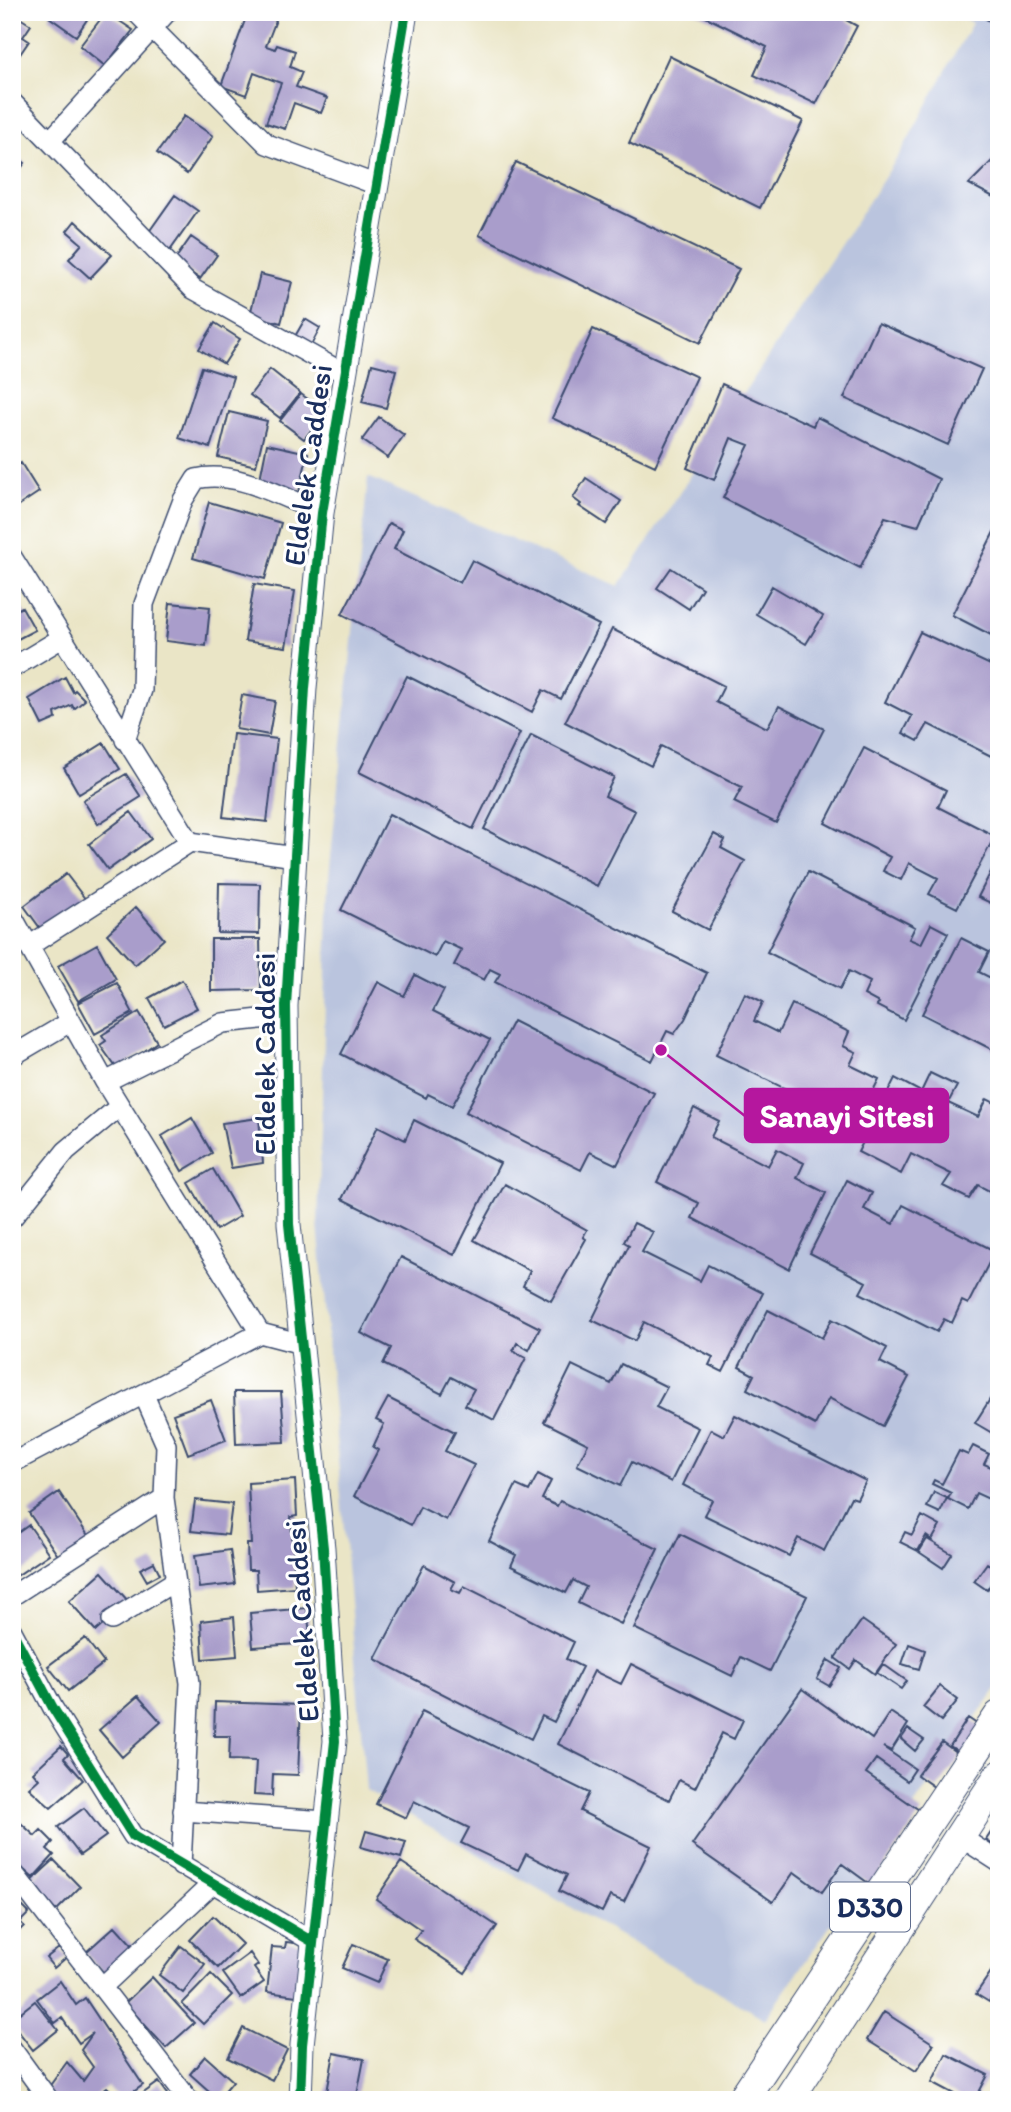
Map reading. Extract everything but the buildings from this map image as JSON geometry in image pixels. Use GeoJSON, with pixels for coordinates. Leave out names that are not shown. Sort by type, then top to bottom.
{"type":"FeatureCollection","features":[{"type":"Feature","properties":{"kind":"main road","name":"D330"},"geometry":{"type":"LineString","coordinates":[[742,2100],[999,1716]]}},
{"type":"Feature","properties":{"kind":"main road","name":"D330"},"geometry":{"type":"LineString","coordinates":[[795,2097],[999,1776]]}},
{"type":"Feature","properties":{"kind":"street"},"geometry":{"type":"LineString","coordinates":[[136,12],[267,144],[377,185]]}},
{"type":"Feature","properties":{"kind":"street"},"geometry":{"type":"LineString","coordinates":[[50,141],[167,12]]}},
{"type":"Feature","properties":{"kind":"street","name":"Eldelek Caddesi"},"geometry":{"type":"LineString","coordinates":[[300,2100],[313,1942],[335,1741],[323,1548],[289,1224],[286,1006],[305,688],[322,513],[406,12]]}},
{"type":"Feature","properties":{"kind":"street"},"geometry":{"type":"LineString","coordinates":[[12,103],[193,289],[345,374]]}},
{"type":"Feature","properties":{"kind":"street"},"geometry":{"type":"LineString","coordinates":[[125,740],[142,690],[144,604],[183,500],[196,479],[210,476],[235,479],[322,513]]}},
{"type":"Feature","properties":{"kind":"street"},"geometry":{"type":"LineString","coordinates":[[12,557],[190,842]]}},
{"type":"Feature","properties":{"kind":"street"},"geometry":{"type":"LineString","coordinates":[[12,668],[62,638]]}},
{"type":"Feature","properties":{"kind":"street"},"geometry":{"type":"LineString","coordinates":[[29,946],[190,842],[295,857]]}},
{"type":"Feature","properties":{"kind":"street"},"geometry":{"type":"LineString","coordinates":[[12,916],[105,1082],[260,1333]]}},
{"type":"Feature","properties":{"kind":"street"},"geometry":{"type":"LineString","coordinates":[[105,1082],[223,1023],[270,1018]]}},
{"type":"Feature","properties":{"kind":"street"},"geometry":{"type":"LineString","coordinates":[[12,1056],[70,1022]]}},
{"type":"Feature","properties":{"kind":"street"},"geometry":{"type":"LineString","coordinates":[[12,1218],[66,1151],[120,1106]]}},
{"type":"Feature","properties":{"kind":"street"},"geometry":{"type":"LineString","coordinates":[[12,1463],[260,1333],[302,1344]]}},
{"type":"Feature","properties":{"kind":"street"},"geometry":{"type":"LineString","coordinates":[[144,1395],[166,1445],[164,1498],[190,1683],[181,1866]]}},
{"type":"Feature","properties":{"kind":"street"},"geometry":{"type":"LineString","coordinates":[[12,1596],[164,1498]]}},
{"type":"Feature","properties":{"kind":"street"},"geometry":{"type":"LineString","coordinates":[[112,1620],[175,1581]]}},
{"type":"Feature","properties":{"kind":"street"},"geometry":{"type":"LineString","coordinates":[[12,1631],[53,1708],[133,1836],[313,1942]]}},
{"type":"Feature","properties":{"kind":"street"},"geometry":{"type":"LineString","coordinates":[[183,1811],[326,1821]]}},
{"type":"Feature","properties":{"kind":"street"},"geometry":{"type":"LineString","coordinates":[[959,1836],[999,1862]]}},
{"type":"Feature","properties":{"kind":"street"},"geometry":{"type":"LineString","coordinates":[[12,1871],[189,2100]]}},
{"type":"Feature","properties":{"kind":"street"},"geometry":{"type":"LineString","coordinates":[[102,1987],[212,1884]]}},
{"type":"Feature","properties":{"kind":"street"},"geometry":{"type":"LineString","coordinates":[[12,2049],[48,2100]]}},
{"type":"Feature","properties":{"kind":"shaded area"},"geometry":{"type":"Polygon","coordinates":[[[951,12],[999,12],[999,1685],[765,2019],[366,1790],[318,1224],[329,877],[368,477],[619,586],[901,152],[972,23],[951,12]]]}},
{"type":"Feature","properties":{"kind":"cycle path"},"geometry":{"type":"LineString","coordinates":[[300,2100],[302,2045],[335,1741],[323,1548],[289,1224],[286,1006],[305,688],[322,513],[406,12]]}},
{"type":"Feature","properties":{"kind":"cycle path"},"geometry":{"type":"LineString","coordinates":[[12,1631],[53,1708],[133,1836],[313,1942]]}},
{"type":"Feature","properties":{"kind":"place","name":"Sanayi Sitesi"},"geometry":{"type":"Point","coordinates":[661,1050]}}]}
